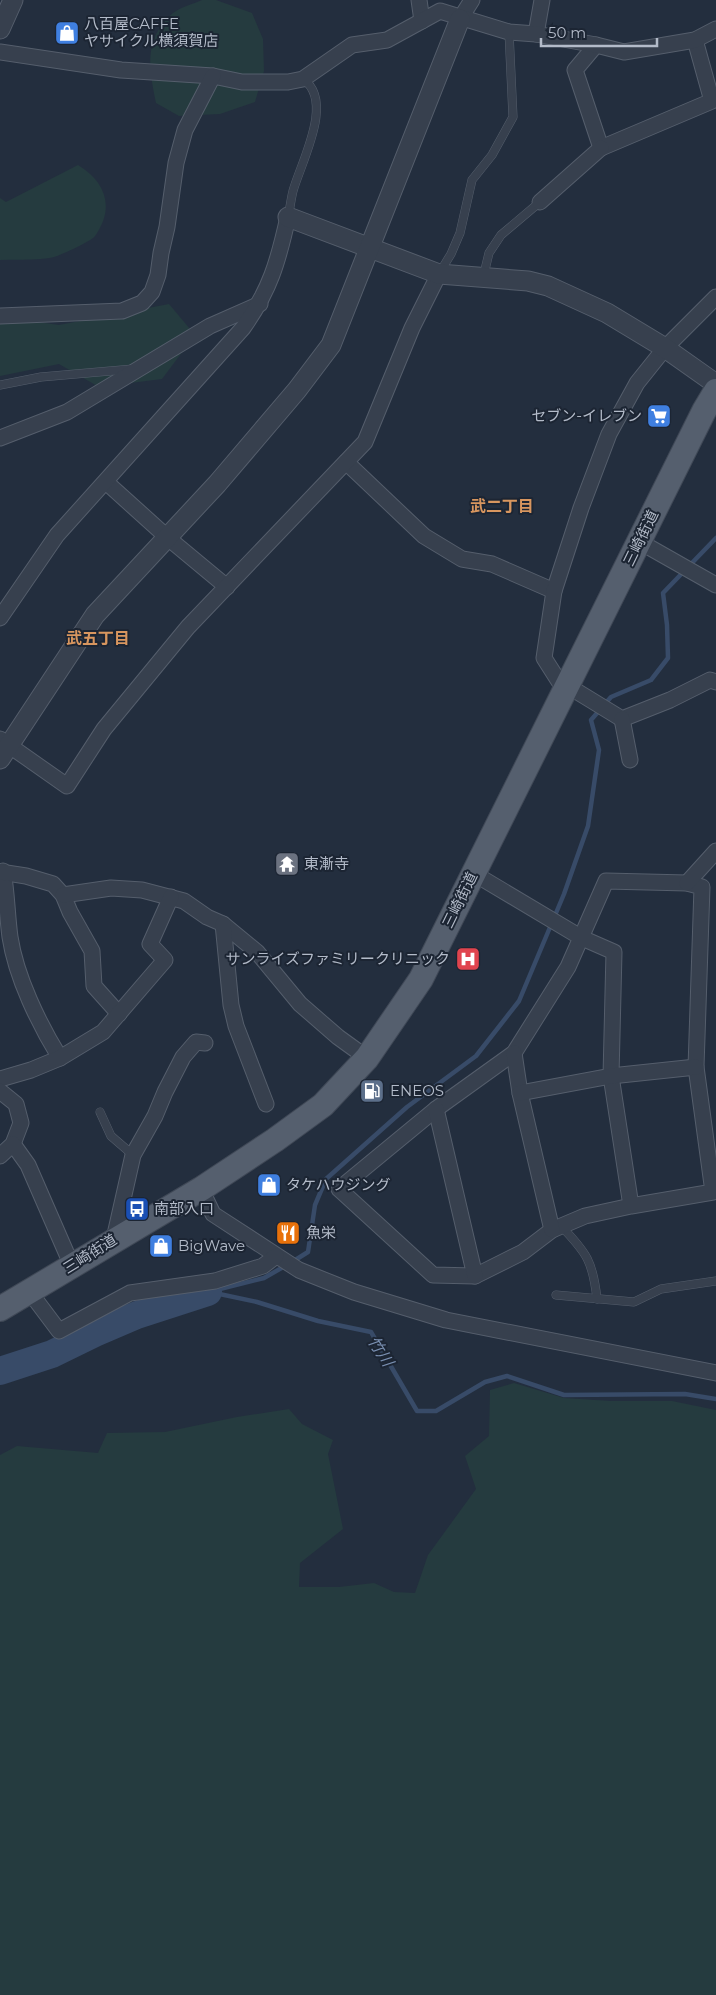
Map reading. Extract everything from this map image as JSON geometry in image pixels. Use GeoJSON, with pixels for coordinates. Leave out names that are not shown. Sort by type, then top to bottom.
{"type":"FeatureCollection","features":[{"type":"Feature","properties":{"kind":"main road","name":"三崎街道"},"geometry":{"type":"LineString","coordinates":[[0,1309],[114,1239],[201,1189],[275,1140],[323,1104],[367,1058],[421,979],[704,411],[716,391]]}},
{"type":"Feature","properties":{"kind":"street"},"geometry":{"type":"LineString","coordinates":[[0,29],[13,0]]}},
{"type":"Feature","properties":{"kind":"street"},"geometry":{"type":"LineString","coordinates":[[419,0],[422,20]]}},
{"type":"Feature","properties":{"kind":"street"},"geometry":{"type":"LineString","coordinates":[[536,34],[542,0]]}},
{"type":"Feature","properties":{"kind":"street"},"geometry":{"type":"LineString","coordinates":[[439,274],[412,328],[366,442],[188,627],[104,729],[67,786],[3,747],[95,615],[168,538],[290,398],[331,345],[466,7]]}},
{"type":"Feature","properties":{"kind":"street"},"geometry":{"type":"LineString","coordinates":[[0,52],[121,70],[213,76],[242,82],[288,82],[303,79],[352,45],[387,40],[440,11],[466,7],[509,32],[536,34],[624,52],[695,40],[716,29]]}},
{"type":"Feature","properties":{"kind":"street"},"geometry":{"type":"LineString","coordinates":[[540,202],[601,148],[712,101],[695,40]]}},
{"type":"Feature","properties":{"kind":"street"},"geometry":{"type":"LineString","coordinates":[[596,45],[575,70],[601,148]]}},
{"type":"Feature","properties":{"kind":"street"},"geometry":{"type":"LineString","coordinates":[[0,316],[122,311],[142,302],[152,292],[158,274],[176,163],[185,130],[213,76]]}},
{"type":"Feature","properties":{"kind":"street"},"geometry":{"type":"LineString","coordinates":[[0,618],[57,535],[243,328],[260,304],[279,260],[288,217],[439,274],[528,282],[548,286],[607,313],[665,348],[716,384]]}},
{"type":"Feature","properties":{"kind":"street"},"geometry":{"type":"LineString","coordinates":[[630,760],[622,719],[566,688],[544,658],[554,591],[609,434],[637,383],[665,348],[716,297]]}},
{"type":"Feature","properties":{"kind":"street"},"geometry":{"type":"LineString","coordinates":[[0,438],[67,412],[210,326],[260,304]]}},
{"type":"Feature","properties":{"kind":"street"},"geometry":{"type":"LineString","coordinates":[[346,462],[424,536],[462,559],[492,564],[554,591]]}},
{"type":"Feature","properties":{"kind":"street"},"geometry":{"type":"LineString","coordinates":[[106,482],[227,588]]}},
{"type":"Feature","properties":{"kind":"street"},"geometry":{"type":"LineString","coordinates":[[640,542],[716,585]]}},
{"type":"Feature","properties":{"kind":"street"},"geometry":{"type":"LineString","coordinates":[[622,719],[670,700],[710,680],[716,682]]}},
{"type":"Feature","properties":{"kind":"street"},"geometry":{"type":"LineString","coordinates":[[687,883],[716,850]]}},
{"type":"Feature","properties":{"kind":"street"},"geometry":{"type":"LineString","coordinates":[[60,1058],[43,1030],[5,937],[7,898],[1,872],[52,884],[64,895],[70,912],[92,951],[94,986],[119,1014]]}},
{"type":"Feature","properties":{"kind":"street"},"geometry":{"type":"LineString","coordinates":[[473,873],[582,938],[614,952],[611,1076],[631,1206]]}},
{"type":"Feature","properties":{"kind":"street"},"geometry":{"type":"LineString","coordinates":[[606,881],[687,883],[702,886],[696,1067],[715,1197],[631,1206],[585,1216],[557,1228],[523,1252],[476,1276],[433,1274],[339,1189],[436,1109],[514,1053],[568,967],[606,881]]}},
{"type":"Feature","properties":{"kind":"street"},"geometry":{"type":"LineString","coordinates":[[64,895],[111,888],[142,890],[184,901],[207,917],[223,924],[257,952],[300,1004],[338,1037],[367,1058]]}},
{"type":"Feature","properties":{"kind":"street"},"geometry":{"type":"LineString","coordinates":[[0,1079],[31,1070],[60,1058],[103,1032],[165,960],[150,944],[171,897]]}},
{"type":"Feature","properties":{"kind":"street"},"geometry":{"type":"LineString","coordinates":[[223,924],[232,1012],[266,1104]]}},
{"type":"Feature","properties":{"kind":"street"},"geometry":{"type":"LineString","coordinates":[[114,1239],[133,1155],[156,1116],[165,1092],[183,1057],[196,1042],[205,1043]]}},
{"type":"Feature","properties":{"kind":"street"},"geometry":{"type":"LineString","coordinates":[[514,1053],[520,1093],[557,1228]]}},
{"type":"Feature","properties":{"kind":"street"},"geometry":{"type":"LineString","coordinates":[[520,1093],[611,1076],[696,1067]]}},
{"type":"Feature","properties":{"kind":"street"},"geometry":{"type":"LineString","coordinates":[[0,1091],[16,1104],[21,1123],[13,1144],[0,1156]]}},
{"type":"Feature","properties":{"kind":"street"},"geometry":{"type":"LineString","coordinates":[[436,1109],[476,1276]]}},
{"type":"Feature","properties":{"kind":"street"},"geometry":{"type":"LineString","coordinates":[[13,1144],[28,1165],[72,1266]]}},
{"type":"Feature","properties":{"kind":"street"},"geometry":{"type":"LineString","coordinates":[[201,1189],[213,1214],[299,1270],[354,1292],[446,1320],[716,1373]]}},
{"type":"Feature","properties":{"kind":"street"},"geometry":{"type":"LineString","coordinates":[[29,1291],[59,1331],[130,1292],[176,1288],[215,1281],[263,1266],[276,1256]]}},
{"type":"Feature","properties":{"kind":"lane"},"geometry":{"type":"LineString","coordinates":[[439,274],[451,254],[460,233],[472,180],[492,155],[513,117],[509,32]]}},
{"type":"Feature","properties":{"kind":"lane"},"geometry":{"type":"LineString","coordinates":[[288,217],[293,190],[306,159],[316,116],[317,102],[310,83],[303,79]]}},
{"type":"Feature","properties":{"kind":"lane"},"geometry":{"type":"LineString","coordinates":[[483,279],[489,253],[501,235],[540,202]]}},
{"type":"Feature","properties":{"kind":"lane"},"geometry":{"type":"LineString","coordinates":[[0,385],[41,377],[140,368]]}},
{"type":"Feature","properties":{"kind":"lane"},"geometry":{"type":"LineString","coordinates":[[100,1112],[111,1136],[133,1155]]}},
{"type":"Feature","properties":{"kind":"lane"},"geometry":{"type":"LineString","coordinates":[[557,1228],[582,1248],[589,1259],[594,1274],[597,1299]]}},
{"type":"Feature","properties":{"kind":"lane"},"geometry":{"type":"LineString","coordinates":[[556,1295],[634,1302],[661,1289],[716,1281]]}},
{"type":"Feature","properties":{"kind":"green space"},"geometry":{"type":"Polygon","coordinates":[[[202,0],[216,0],[252,13],[263,39],[264,71],[255,102],[220,114],[179,116],[156,103],[150,66],[153,44],[163,23],[173,13],[202,0]]]}},
{"type":"Feature","properties":{"kind":"green space"},"geometry":{"type":"Polygon","coordinates":[[[78,165],[95,179],[104,196],[105,215],[95,236],[83,244],[54,257],[0,260],[0,198],[6,202],[78,165]]]}},
{"type":"Feature","properties":{"kind":"green space"},"geometry":{"type":"Polygon","coordinates":[[[169,304],[195,335],[162,379],[99,387],[59,364],[0,376],[0,319],[17,319],[59,325],[169,304]]]}},
{"type":"Feature","properties":{"kind":"green space"},"geometry":{"type":"Polygon","coordinates":[[[514,1383],[564,1398],[611,1401],[672,1401],[716,1410],[716,1995],[0,1995],[0,1455],[17,1446],[98,1453],[107,1433],[165,1432],[237,1417],[289,1409],[302,1424],[333,1440],[328,1454],[343,1529],[300,1563],[299,1587],[339,1587],[374,1583],[394,1592],[415,1593],[428,1555],[476,1489],[465,1456],[489,1436],[490,1390],[514,1383]]]}},
{"type":"Feature","properties":{"kind":"waterway"},"geometry":{"type":"LineString","coordinates":[[292,1262],[308,1252],[315,1205],[326,1179],[407,1107],[476,1056],[519,1001],[564,894],[588,826],[599,750],[591,720],[611,697],[651,680],[668,658],[667,625],[663,593],[716,538]]}},
{"type":"Feature","properties":{"kind":"waterway"},"geometry":{"type":"LineString","coordinates":[[208,1292],[264,1278],[285,1266]]}},
{"type":"Feature","properties":{"kind":"waterway","name":"竹川"},"geometry":{"type":"LineString","coordinates":[[0,1371],[52,1354],[137,1315],[208,1292]]}},
{"type":"Feature","properties":{"kind":"waterway","name":"竹川"},"geometry":{"type":"LineString","coordinates":[[210,1292],[257,1302],[318,1321],[371,1332],[417,1411],[436,1411],[485,1382],[507,1376],[564,1395],[685,1394],[716,1399]]}},
{"type":"Feature","properties":{"kind":"place","name":"八百屋CAFFE ヤサイクル横須賀店"},"geometry":{"type":"Point","coordinates":[67,33]}},
{"type":"Feature","properties":{"kind":"place","name":"セブン-イレブン"},"geometry":{"type":"Point","coordinates":[659,416]}},
{"type":"Feature","properties":{"kind":"place","name":"東漸寺"},"geometry":{"type":"Point","coordinates":[287,864]}},
{"type":"Feature","properties":{"kind":"place","name":"サンライズファミリークリニック"},"geometry":{"type":"Point","coordinates":[468,959]}},
{"type":"Feature","properties":{"kind":"place","name":"ENEOS"},"geometry":{"type":"Point","coordinates":[372,1091]}},
{"type":"Feature","properties":{"kind":"place","name":"タケハウジング"},"geometry":{"type":"Point","coordinates":[269,1185]}},
{"type":"Feature","properties":{"kind":"place","name":"南部入口"},"geometry":{"type":"Point","coordinates":[137,1209]}},
{"type":"Feature","properties":{"kind":"place","name":"魚栄"},"geometry":{"type":"Point","coordinates":[288,1233]}},
{"type":"Feature","properties":{"kind":"place","name":"BigWave"},"geometry":{"type":"Point","coordinates":[161,1246]}},
{"type":"Feature","properties":{"kind":"district","name":"武二丁目"},"geometry":{"type":"Point","coordinates":[502,506]}},
{"type":"Feature","properties":{"kind":"district","name":"武五丁目"},"geometry":{"type":"Point","coordinates":[98,638]}}]}
